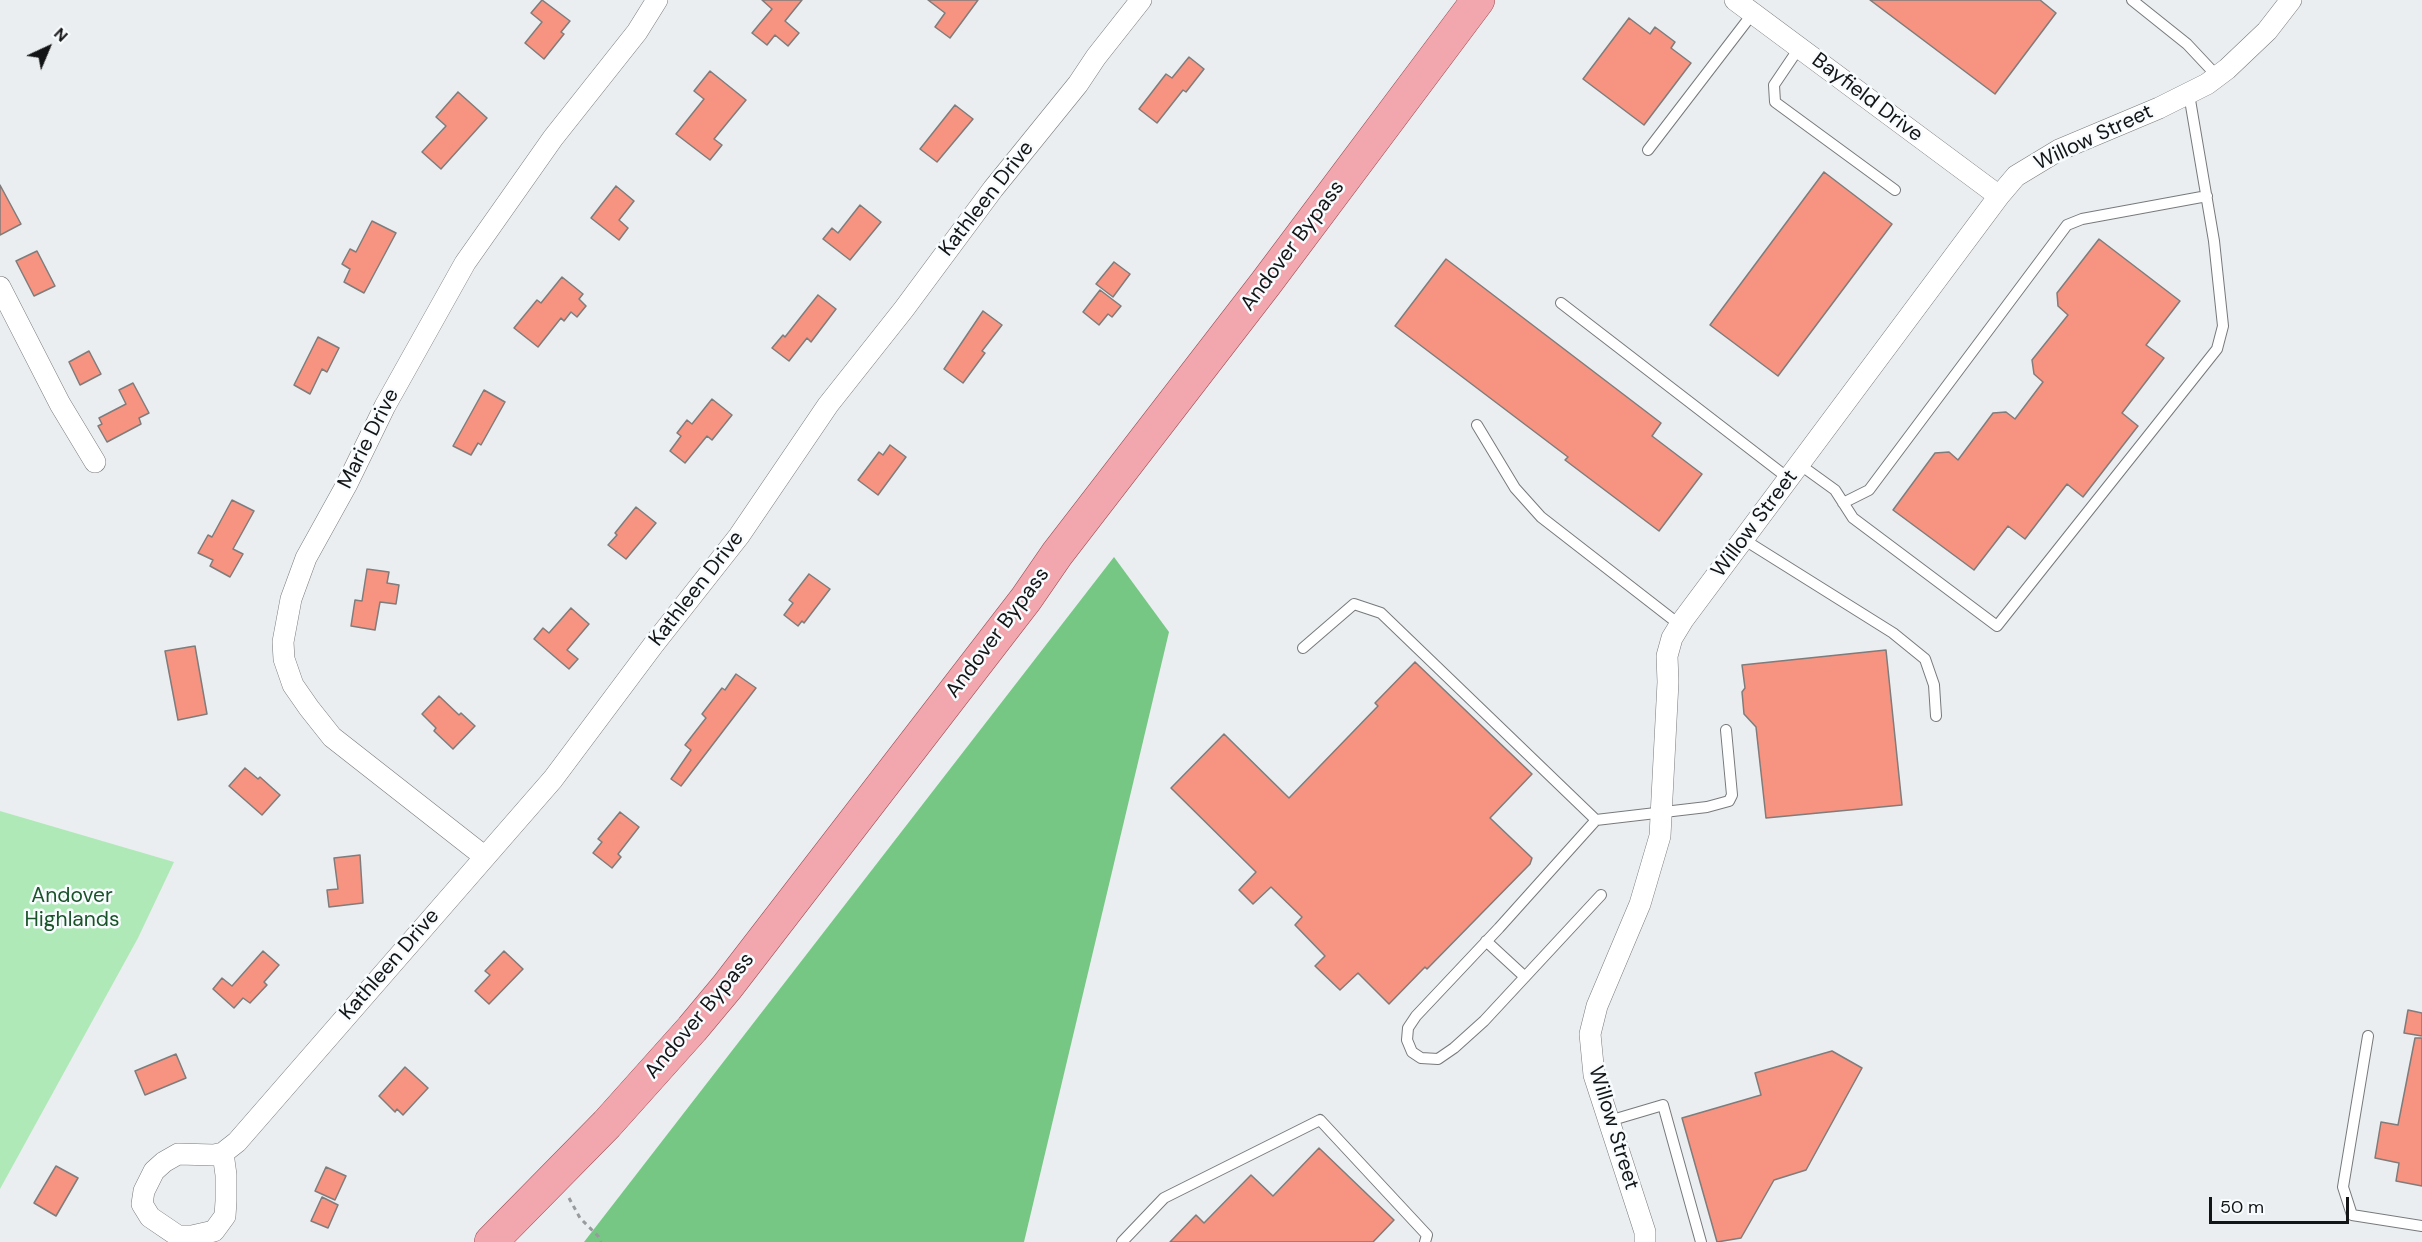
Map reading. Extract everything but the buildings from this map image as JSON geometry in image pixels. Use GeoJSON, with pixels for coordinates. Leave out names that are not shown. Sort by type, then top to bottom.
{"type":"FeatureCollection","features":[{"type":"Feature","properties":{"kind":"main road","name":"Andover Bypass"},"geometry":{"type":"LineString","coordinates":[[491,1242],[607,1124],[728,987],[1026,599],[1057,554],[1266,283],[1478,0]]}},
{"type":"Feature","properties":{"kind":"street","name":"Marie Drive"},"geometry":{"type":"LineString","coordinates":[[485,856],[332,737],[309,708],[293,685],[284,659],[283,642],[291,599],[306,558],[347,484],[385,406],[465,263],[553,138],[637,32],[657,0]]}},
{"type":"Feature","properties":{"kind":"street","name":"Kathleen Drive"},"geometry":{"type":"LineString","coordinates":[[223,1153],[237,1142],[553,779],[654,644],[739,536],[828,405],[1141,0]]}},
{"type":"Feature","properties":{"kind":"street","name":"Bayfield Drive"},"geometry":{"type":"LineString","coordinates":[[1735,0],[1999,196]]}},
{"type":"Feature","properties":{"kind":"street","name":"Willow Street"},"geometry":{"type":"LineString","coordinates":[[1645,1242],[1645,1232],[1594,1075],[1590,1034],[1596,1006],[1640,904],[1660,836],[1668,682],[1667,656],[1672,638],[1743,539],[2016,176],[2040,160],[2190,93],[2217,76],[2267,31],[2291,0]]}},
{"type":"Feature","properties":{"kind":"street"},"geometry":{"type":"LineString","coordinates":[[0,287],[60,404],[95,462]]}},
{"type":"Feature","properties":{"kind":"street"},"geometry":{"type":"LineString","coordinates":[[223,1153],[225,1216],[214,1231],[192,1236],[178,1236],[150,1217],[142,1204],[144,1191],[154,1171],[164,1162],[178,1154],[223,1153]]}},
{"type":"Feature","properties":{"kind":"lane"},"geometry":{"type":"LineString","coordinates":[[2132,0],[2187,44],[2217,76]]}},
{"type":"Feature","properties":{"kind":"lane"},"geometry":{"type":"LineString","coordinates":[[1648,150],[1752,13]]}},
{"type":"Feature","properties":{"kind":"lane"},"geometry":{"type":"LineString","coordinates":[[1799,48],[1774,85],[1775,102],[1895,190]]}},
{"type":"Feature","properties":{"kind":"lane"},"geometry":{"type":"LineString","coordinates":[[1561,303],[1794,471],[1835,490],[1853,518],[1997,626],[2217,349],[2223,326],[2214,242],[2190,93]]}},
{"type":"Feature","properties":{"kind":"lane"},"geometry":{"type":"LineString","coordinates":[[1843,503],[1869,490],[2067,225],[2082,219],[2207,196]]}},
{"type":"Feature","properties":{"kind":"lane"},"geometry":{"type":"LineString","coordinates":[[1477,425],[1515,488],[1541,517],[1680,625]]}},
{"type":"Feature","properties":{"kind":"lane"},"geometry":{"type":"LineString","coordinates":[[1743,539],[1893,633],[1925,659],[1934,685],[1936,716]]}},
{"type":"Feature","properties":{"kind":"lane"},"geometry":{"type":"LineString","coordinates":[[1304,648],[1354,604],[1381,613],[1596,820]]}},
{"type":"Feature","properties":{"kind":"lane"},"geometry":{"type":"LineString","coordinates":[[1601,895],[1484,1021],[1454,1048],[1438,1059],[1421,1058],[1412,1052],[1407,1040],[1408,1028],[1416,1016],[1596,820],[1707,807],[1729,801],[1732,795],[1726,730]]}},
{"type":"Feature","properties":{"kind":"lane"},"geometry":{"type":"LineString","coordinates":[[1486,941],[1525,977]]}},
{"type":"Feature","properties":{"kind":"lane"},"geometry":{"type":"LineString","coordinates":[[2368,1036],[2343,1187],[2352,1215],[2422,1226]]}},
{"type":"Feature","properties":{"kind":"lane"},"geometry":{"type":"LineString","coordinates":[[1609,1121],[1663,1105],[1701,1242]]}},
{"type":"Feature","properties":{"kind":"lane"},"geometry":{"type":"LineString","coordinates":[[1122,1242],[1164,1198],[1320,1120],[1426,1238]]}},
{"type":"Feature","properties":{"kind":"path"},"geometry":{"type":"LineString","coordinates":[[566,1193],[580,1218],[601,1242]]}},
{"type":"Feature","properties":{"kind":"green space"},"geometry":{"type":"Polygon","coordinates":[[[1114,557],[1169,632],[1024,1242],[584,1242],[1114,557]]]}},
{"type":"Feature","properties":{"kind":"green space","name":"Andover Highlands"},"geometry":{"type":"Polygon","coordinates":[[[0,811],[174,862],[138,938],[0,1189],[0,811]]]}}]}
